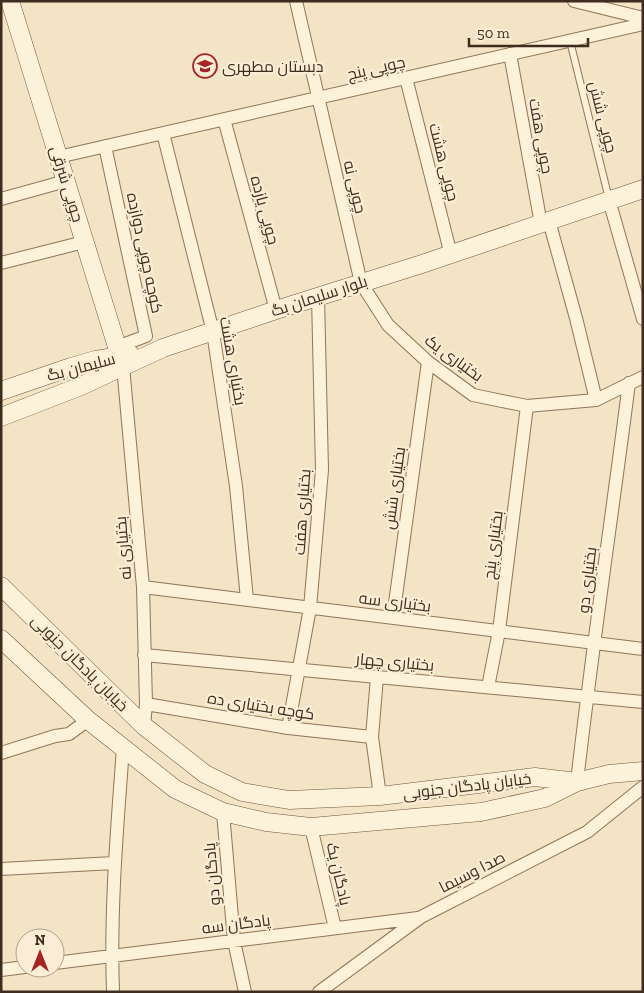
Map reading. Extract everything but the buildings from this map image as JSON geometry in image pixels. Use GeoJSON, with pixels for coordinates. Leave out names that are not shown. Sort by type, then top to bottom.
{"type":"FeatureCollection","features":[{"type":"Feature","properties":{"kind":"street","name":"چوپی شرقی"},"geometry":{"type":"LineString","coordinates":[[10,1],[120,356]]}},
{"type":"Feature","properties":{"kind":"street","name":"چوپی نه"},"geometry":{"type":"LineString","coordinates":[[296,1],[361,283]]}},
{"type":"Feature","properties":{"kind":"street"},"geometry":{"type":"LineString","coordinates":[[574,1],[643,18]]}},
{"type":"Feature","properties":{"kind":"street","name":"چوپی پنج"},"geometry":{"type":"LineString","coordinates":[[58,157],[643,24]]}},
{"type":"Feature","properties":{"kind":"street","name":"چوپی هفت"},"geometry":{"type":"LineString","coordinates":[[510,54],[545,222],[576,318],[596,400]]}},
{"type":"Feature","properties":{"kind":"street","name":"چوپی هشت"},"geometry":{"type":"LineString","coordinates":[[406,78],[451,255]]}},
{"type":"Feature","properties":{"kind":"street","name":"چوپی یازده"},"geometry":{"type":"LineString","coordinates":[[224,119],[276,310]]}},
{"type":"Feature","properties":{"kind":"street","name":"بختیاری هشت"},"geometry":{"type":"LineString","coordinates":[[162,133],[213,332],[236,486],[247,599]]}},
{"type":"Feature","properties":{"kind":"street","name":"کوچه چوپی دوازده"},"geometry":{"type":"LineString","coordinates":[[105,146],[146,336],[120,356]]}},
{"type":"Feature","properties":{"kind":"street"},"geometry":{"type":"LineString","coordinates":[[1,199],[66,181]]}},
{"type":"Feature","properties":{"kind":"street","name":"بلوار سلیمان بگ"},"geometry":{"type":"LineString","coordinates":[[1,417],[81,386],[120,356],[162,348],[213,332],[276,310],[451,255],[643,189]]}},
{"type":"Feature","properties":{"kind":"street"},"geometry":{"type":"LineString","coordinates":[[610,200],[643,319]]}},
{"type":"Feature","properties":{"kind":"street"},"geometry":{"type":"LineString","coordinates":[[1,262],[84,242]]}},
{"type":"Feature","properties":{"kind":"street","name":"بختیاری یک"},"geometry":{"type":"LineString","coordinates":[[361,283],[388,326],[428,362],[473,394],[527,406],[596,400],[643,377]]}},
{"type":"Feature","properties":{"kind":"street","name":"بختیاری هفت"},"geometry":{"type":"LineString","coordinates":[[288,728],[310,608],[322,470],[318,297]]}},
{"type":"Feature","properties":{"kind":"street","name":"سلیمان بگ"},"geometry":{"type":"LineString","coordinates":[[1,391],[71,367],[95,360],[120,356]]}},
{"type":"Feature","properties":{"kind":"street","name":"بختیاری نه"},"geometry":{"type":"LineString","coordinates":[[120,356],[143,586],[146,704],[144,726]]}},
{"type":"Feature","properties":{"kind":"street","name":"بختیاری شش"},"geometry":{"type":"LineString","coordinates":[[393,618],[428,362]]}},
{"type":"Feature","properties":{"kind":"street","name":"بختیاری دو"},"geometry":{"type":"LineString","coordinates":[[577,782],[629,383]]}},
{"type":"Feature","properties":{"kind":"street","name":"بختیاری پنج"},"geometry":{"type":"LineString","coordinates":[[488,687],[499,631],[527,406]]}},
{"type":"Feature","properties":{"kind":"street","name":"خیابان پادگان جنوبی"},"geometry":{"type":"LineString","coordinates":[[1,586],[144,726],[204,774],[242,792],[289,800],[380,796],[535,778],[577,782]]}},
{"type":"Feature","properties":{"kind":"street","name":"بختیاری سه"},"geometry":{"type":"LineString","coordinates":[[143,586],[643,649]]}},
{"type":"Feature","properties":{"kind":"street","name":"خیابان پادگان جنوبی"},"geometry":{"type":"LineString","coordinates":[[1,639],[88,720],[175,789],[223,812],[266,822],[312,827],[481,812],[545,798],[577,782]]}},
{"type":"Feature","properties":{"kind":"street","name":"بختیاری چهار"},"geometry":{"type":"LineString","coordinates":[[144,655],[643,702]]}},
{"type":"Feature","properties":{"kind":"street"},"geometry":{"type":"LineString","coordinates":[[377,677],[372,737],[380,796]]}},
{"type":"Feature","properties":{"kind":"street","name":"کوچه بختیاری ده"},"geometry":{"type":"LineString","coordinates":[[146,704],[288,728],[372,737]]}},
{"type":"Feature","properties":{"kind":"street"},"geometry":{"type":"LineString","coordinates":[[1,752],[55,736],[69,734],[88,720]]}},
{"type":"Feature","properties":{"kind":"street"},"geometry":{"type":"LineString","coordinates":[[113,992],[114,863],[123,748]]}},
{"type":"Feature","properties":{"kind":"street"},"geometry":{"type":"LineString","coordinates":[[577,782],[609,774],[643,771]]}},
{"type":"Feature","properties":{"kind":"street","name":"صدا وسیما"},"geometry":{"type":"LineString","coordinates":[[320,992],[420,917],[587,832],[643,787]]}},
{"type":"Feature","properties":{"kind":"street","name":"پادگان دو"},"geometry":{"type":"LineString","coordinates":[[223,812],[234,941],[244,992]]}},
{"type":"Feature","properties":{"kind":"street","name":"پادگان یک"},"geometry":{"type":"LineString","coordinates":[[312,827],[335,928]]}},
{"type":"Feature","properties":{"kind":"street"},"geometry":{"type":"LineString","coordinates":[[1,869],[114,863]]}},
{"type":"Feature","properties":{"kind":"street","name":"پادگان سه"},"geometry":{"type":"LineString","coordinates":[[65,963],[420,917]]}},
{"type":"Feature","properties":{"kind":"street"},"geometry":{"type":"LineString","coordinates":[[1,970],[15,968]]}},
{"type":"Feature","properties":{"kind":"lane","name":"چوپی شش"},"geometry":{"type":"LineString","coordinates":[[570,40],[610,200]]}},
{"type":"Feature","properties":{"kind":"place","name":"دبستان مطهری"},"geometry":{"type":"Point","coordinates":[205,66]}}]}
